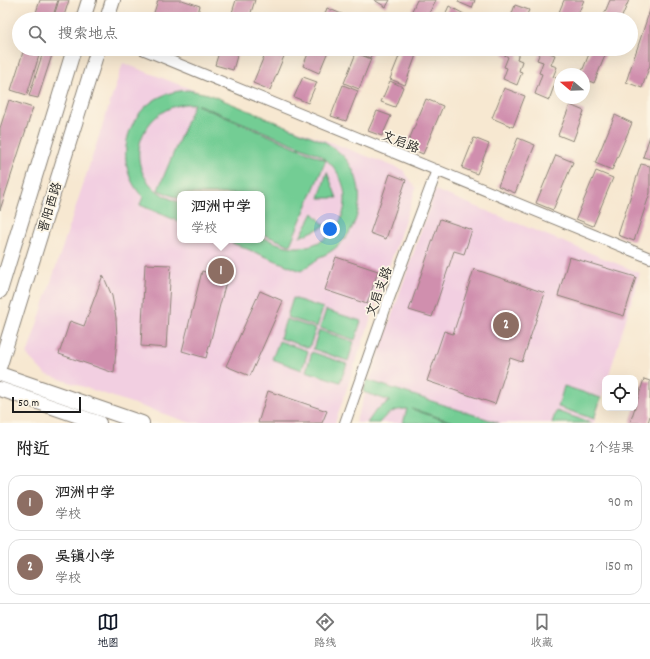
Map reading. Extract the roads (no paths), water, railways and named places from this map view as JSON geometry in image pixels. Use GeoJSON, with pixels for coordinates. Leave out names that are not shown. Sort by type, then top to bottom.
{"type":"FeatureCollection","features":[{"type":"Feature","properties":{"kind":"main road"},"geometry":{"type":"LineString","coordinates":[[85,12],[89,0]]}},
{"type":"Feature","properties":{"kind":"main road"},"geometry":{"type":"LineString","coordinates":[[109,12],[113,0]]}},
{"type":"Feature","properties":{"kind":"main road","name":"晋阳西路"},"geometry":{"type":"LineString","coordinates":[[0,291],[72,56]]}},
{"type":"Feature","properties":{"kind":"main road","name":"晋阳西路"},"geometry":{"type":"LineString","coordinates":[[0,365],[96,56]]}},
{"type":"Feature","properties":{"kind":"main road"},"geometry":{"type":"LineString","coordinates":[[0,374],[142,423]]}},
{"type":"Feature","properties":{"kind":"main road"},"geometry":{"type":"LineString","coordinates":[[0,389],[99,423]]}},
{"type":"Feature","properties":{"kind":"street","name":"文启路"},"geometry":{"type":"LineString","coordinates":[[159,56],[650,258]]}},
{"type":"Feature","properties":{"kind":"street","name":"文启支路"},"geometry":{"type":"LineString","coordinates":[[345,423],[385,309],[437,170]]}},
{"type":"Feature","properties":{"kind":"place","name":"泗洲中学"},"geometry":{"type":"Point","coordinates":[221,271]}},
{"type":"Feature","properties":{"kind":"place","name":"吴镇小学"},"geometry":{"type":"Point","coordinates":[506,325]}}]}
